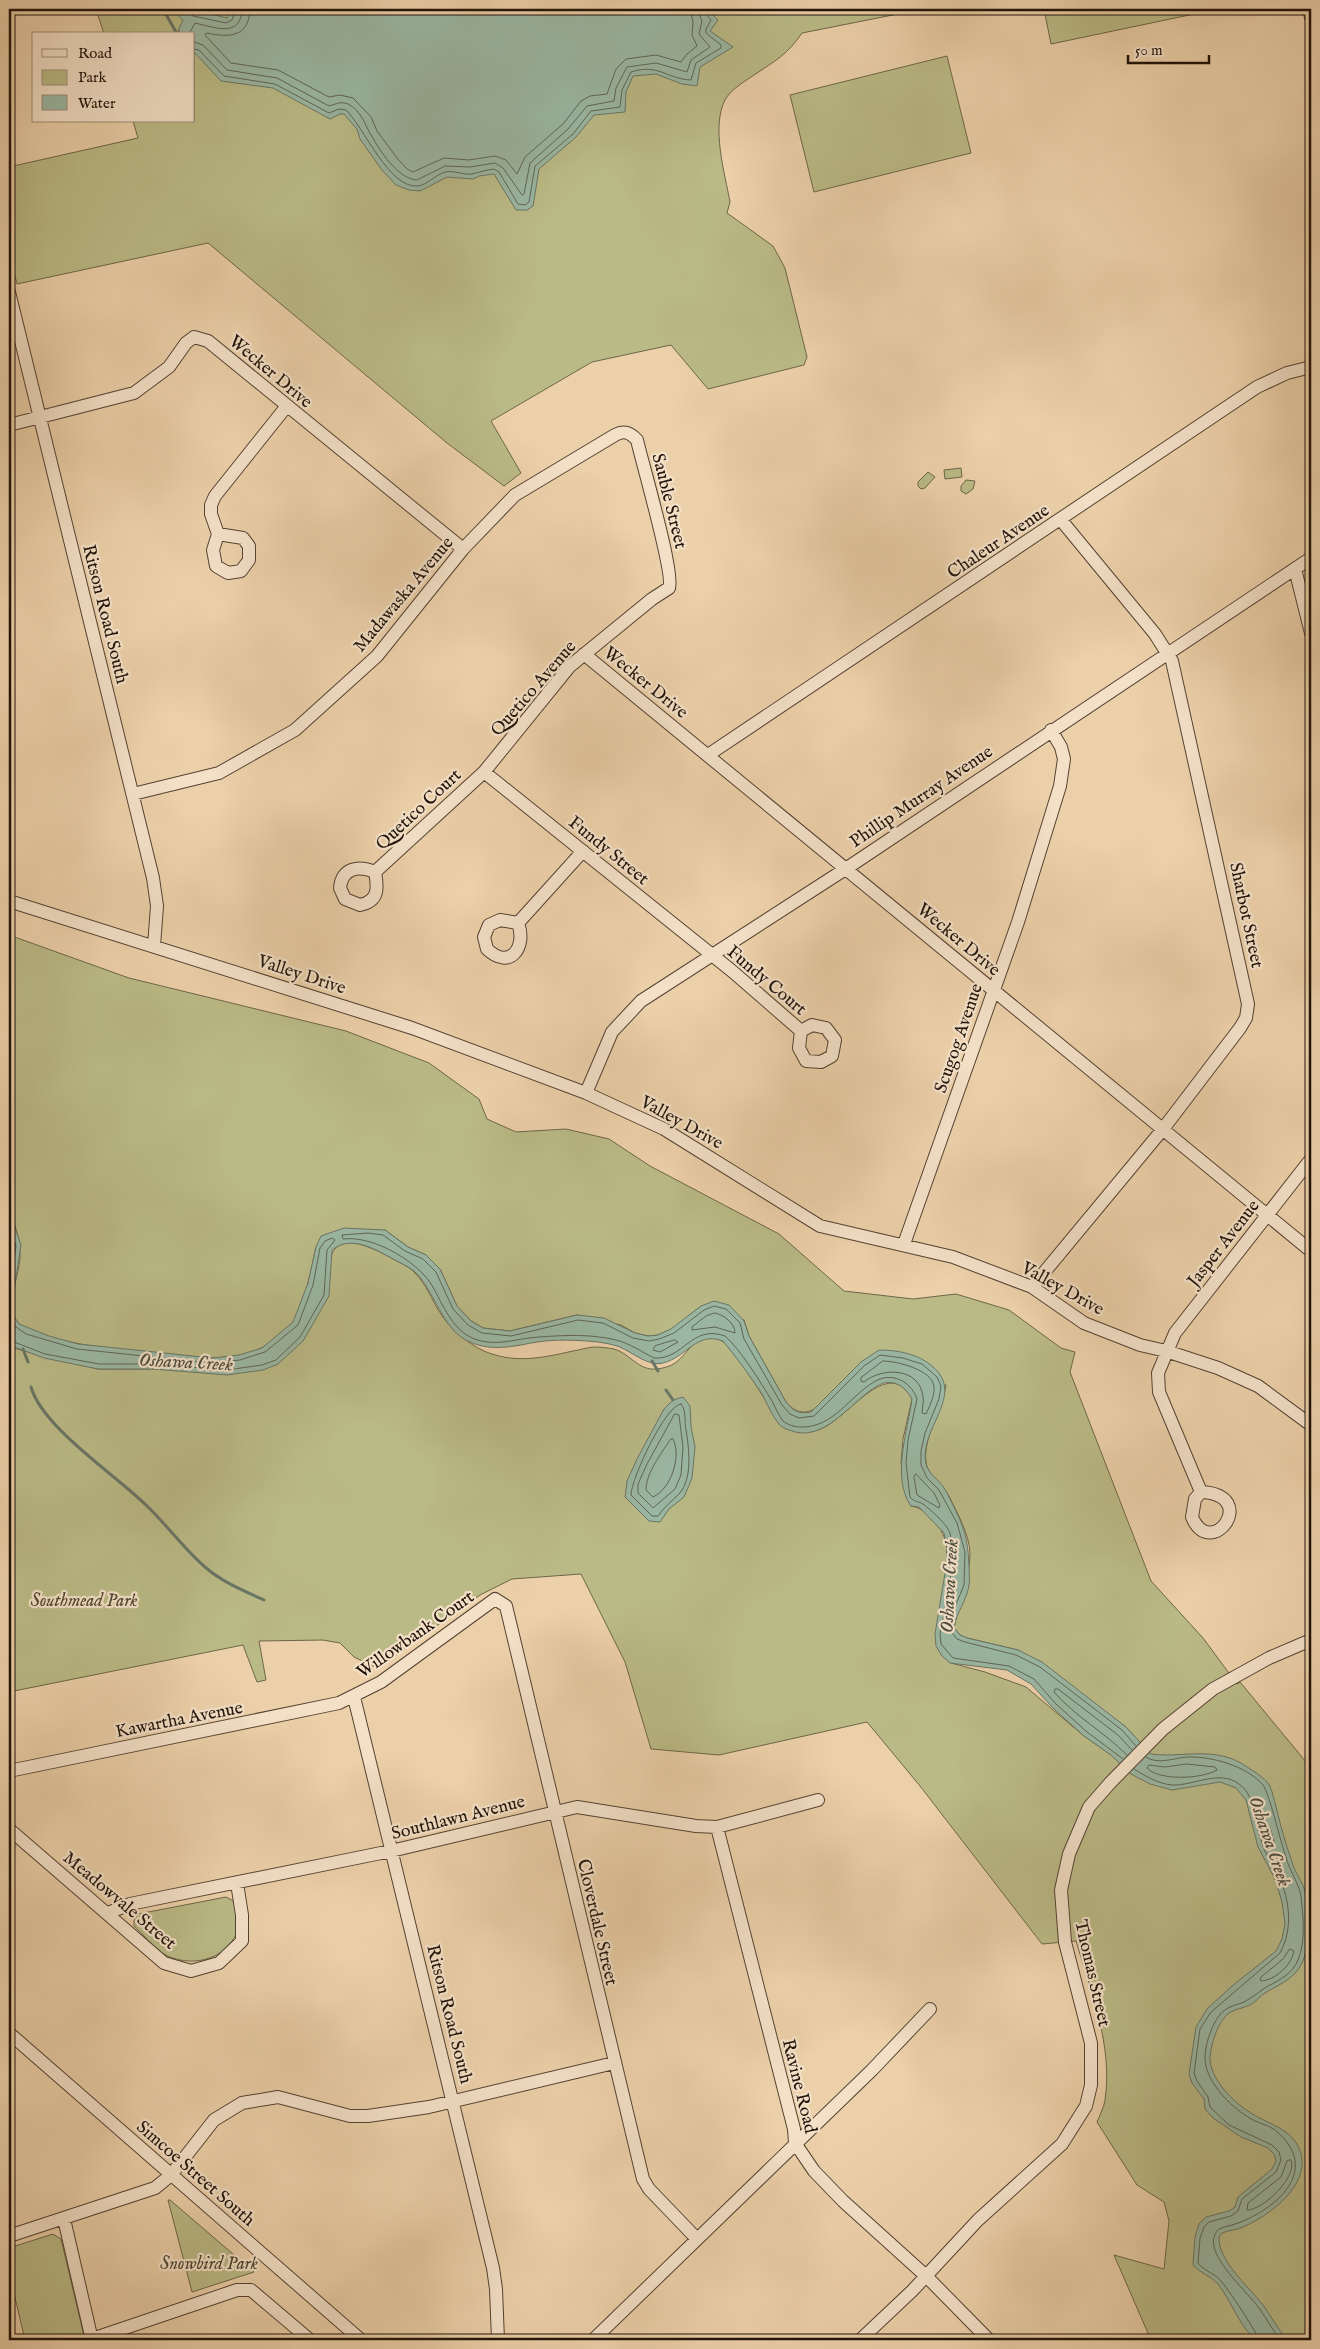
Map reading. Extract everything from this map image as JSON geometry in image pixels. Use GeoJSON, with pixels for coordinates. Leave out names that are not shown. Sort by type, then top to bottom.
{"type":"FeatureCollection","features":[{"type":"Feature","properties":{"kind":"street"},"geometry":{"type":"LineString","coordinates":[[1309,9],[1311,17]]}},
{"type":"Feature","properties":{"kind":"street","name":"Ritson Road South"},"geometry":{"type":"LineString","coordinates":[[9,292],[133,794],[155,891],[157,918],[154,946]]}},
{"type":"Feature","properties":{"kind":"street","name":"Wecker Drive"},"geometry":{"type":"LineString","coordinates":[[40,417],[134,393],[168,367],[186,343],[194,337],[208,341],[286,407],[462,549]]}},
{"type":"Feature","properties":{"kind":"street","name":"Chaleur Avenue"},"geometry":{"type":"LineString","coordinates":[[708,755],[1257,387],[1286,373],[1311,367]]}},
{"type":"Feature","properties":{"kind":"street"},"geometry":{"type":"LineString","coordinates":[[218,534],[211,514],[211,505],[215,496],[286,407]]}},
{"type":"Feature","properties":{"kind":"street"},"geometry":{"type":"LineString","coordinates":[[9,425],[40,417]]}},
{"type":"Feature","properties":{"kind":"street","name":"Madawaska Avenue"},"geometry":{"type":"LineString","coordinates":[[133,794],[219,773],[295,730],[377,656],[462,549],[515,495],[619,433],[630,433],[636,440]]}},
{"type":"Feature","properties":{"kind":"street","name":"Sauble Street"},"geometry":{"type":"LineString","coordinates":[[636,440],[668,570]]}},
{"type":"Feature","properties":{"kind":"street","name":"Sharbot Street"},"geometry":{"type":"LineString","coordinates":[[1032,1287],[1162,1130],[1240,1028],[1246,1018],[1248,1004],[1176,672],[1168,652],[1061,520]]}},
{"type":"Feature","properties":{"kind":"street","name":"Phillip Murray Avenue"},"geometry":{"type":"LineString","coordinates":[[586,1093],[612,1032],[641,1001],[847,868],[1050,730],[1311,558]]}},
{"type":"Feature","properties":{"kind":"street"},"geometry":{"type":"LineString","coordinates":[[1295,569],[1311,633]]}},
{"type":"Feature","properties":{"kind":"street","name":"Quetico Avenue"},"geometry":{"type":"LineString","coordinates":[[484,772],[570,666],[652,599],[665,592],[671,584],[668,570]]}},
{"type":"Feature","properties":{"kind":"street","name":"Wecker Drive"},"geometry":{"type":"LineString","coordinates":[[584,654],[847,868],[1162,1130],[1311,1251]]}},
{"type":"Feature","properties":{"kind":"street","name":"Scugog Avenue"},"geometry":{"type":"LineString","coordinates":[[904,1244],[1018,922],[1060,786],[1064,759],[1061,747],[1050,730]]}},
{"type":"Feature","properties":{"kind":"street","name":"Fundy Street"},"geometry":{"type":"LineString","coordinates":[[484,772],[711,955]]}},
{"type":"Feature","properties":{"kind":"street","name":"Quetico Court"},"geometry":{"type":"LineString","coordinates":[[375,872],[484,772]]}},
{"type":"Feature","properties":{"kind":"street"},"geometry":{"type":"LineString","coordinates":[[518,922],[583,851]]}},
{"type":"Feature","properties":{"kind":"street","name":"Valley Drive"},"geometry":{"type":"LineString","coordinates":[[9,900],[412,1028],[586,1093],[664,1130],[820,1226],[952,1256],[1032,1287],[1084,1323],[1140,1345],[1166,1350],[1218,1368],[1258,1386],[1311,1425]]}},
{"type":"Feature","properties":{"kind":"street","name":"Fundy Court"},"geometry":{"type":"LineString","coordinates":[[711,955],[801,1031]]}},
{"type":"Feature","properties":{"kind":"street","name":"Jasper Avenue"},"geometry":{"type":"LineString","coordinates":[[1201,1492],[1160,1392],[1158,1373],[1166,1350],[1175,1333],[1311,1159]]}},
{"type":"Feature","properties":{"kind":"street","name":"Willowbank Court"},"geometry":{"type":"LineString","coordinates":[[354,1697],[396,1672],[495,1599]]}},
{"type":"Feature","properties":{"kind":"street","name":"Cloverdale Street"},"geometry":{"type":"LineString","coordinates":[[495,1599],[506,1606],[643,2179],[648,2189],[697,2239]]}},
{"type":"Feature","properties":{"kind":"street","name":"Thomas Street"},"geometry":{"type":"LineString","coordinates":[[860,2340],[926,2276],[978,2220],[1062,2144],[1086,2106],[1091,2085],[1091,2044],[1065,1942],[1062,1890],[1069,1854],[1077,1830],[1089,1807],[1164,1729],[1213,1688],[1269,1658],[1311,1640]]}},
{"type":"Feature","properties":{"kind":"street","name":"Ritson Road South"},"geometry":{"type":"LineString","coordinates":[[354,1697],[493,2268],[496,2289],[498,2340]]}},
{"type":"Feature","properties":{"kind":"street","name":"Kawartha Avenue"},"geometry":{"type":"LineString","coordinates":[[9,1771],[302,1712],[340,1703],[354,1697]]}},
{"type":"Feature","properties":{"kind":"street","name":"Southlawn Avenue"},"geometry":{"type":"LineString","coordinates":[[108,1913],[130,1904],[391,1851],[577,1807],[717,1827],[818,1800]]}},
{"type":"Feature","properties":{"kind":"street","name":"Ravine Road"},"geometry":{"type":"LineString","coordinates":[[717,1827],[794,2129],[795,2143],[814,2171],[843,2201],[926,2276],[989,2340]]}},
{"type":"Feature","properties":{"kind":"street","name":"Meadowvale Street"},"geometry":{"type":"LineString","coordinates":[[9,1828],[164,1963],[191,1971],[219,1963],[242,1941],[242,1915],[237,1883]]}},
{"type":"Feature","properties":{"kind":"street"},"geometry":{"type":"LineString","coordinates":[[594,2340],[872,2070],[930,2009]]}},
{"type":"Feature","properties":{"kind":"street","name":"Simcoe Street South"},"geometry":{"type":"LineString","coordinates":[[9,2033],[360,2340]]}},
{"type":"Feature","properties":{"kind":"street"},"geometry":{"type":"LineString","coordinates":[[9,2236],[155,2188],[171,2175],[214,2120],[242,2103],[278,2097],[350,2116],[368,2116],[453,2101],[614,2064]]}},
{"type":"Feature","properties":{"kind":"street"},"geometry":{"type":"LineString","coordinates":[[64,2219],[92,2339],[237,2290],[251,2290],[310,2340]]}},
{"type":"Feature","properties":{"kind":"green space"},"geometry":{"type":"Polygon","coordinates":[[[96,9],[923,9],[802,33],[781,57],[731,92],[725,100],[721,111],[719,123],[720,151],[730,202],[727,213],[773,246],[785,268],[807,357],[804,365],[708,389],[671,345],[592,362],[491,421],[521,473],[504,486],[447,443],[208,243],[17,284],[9,252],[9,167],[138,138],[133,122],[195,122],[195,32],[103,32],[96,9]]]}},
{"type":"Feature","properties":{"kind":"green space"},"geometry":{"type":"Polygon","coordinates":[[[1044,9],[1218,9],[1051,44],[1044,9]]]}},
{"type":"Feature","properties":{"kind":"green space"},"geometry":{"type":"Polygon","coordinates":[[[947,56],[971,153],[814,192],[790,95],[947,56]]]}},
{"type":"Feature","properties":{"kind":"green space"},"geometry":{"type":"Polygon","coordinates":[[[961,468],[962,477],[945,479],[944,470],[961,468]]]}},
{"type":"Feature","properties":{"kind":"green space"},"geometry":{"type":"Polygon","coordinates":[[[928,472],[935,477],[925,488],[921,489],[918,486],[918,482],[928,472]]]}},
{"type":"Feature","properties":{"kind":"green space"},"geometry":{"type":"Polygon","coordinates":[[[966,480],[975,481],[973,489],[966,494],[961,491],[961,486],[966,480]]]}},
{"type":"Feature","properties":{"kind":"green space","name":"Southmead Park"},"geometry":{"type":"Polygon","coordinates":[[[9,935],[129,978],[346,1031],[429,1063],[479,1099],[487,1119],[516,1132],[566,1129],[609,1139],[650,1166],[779,1234],[844,1291],[913,1299],[956,1294],[1009,1310],[1061,1348],[1075,1352],[1070,1372],[1151,1581],[1203,1638],[1237,1684],[1240,1682],[1311,1768],[1311,2340],[1151,2340],[1114,2255],[1164,2269],[1169,2221],[1164,2202],[1137,2185],[1097,2122],[1105,2100],[1107,2080],[1106,2059],[1094,1999],[1076,1941],[1042,1944],[920,1786],[867,1722],[719,1755],[651,1749],[625,1662],[581,1574],[512,1579],[480,1595],[377,1668],[354,1657],[340,1643],[323,1640],[259,1641],[266,1680],[257,1682],[243,1645],[9,1692],[9,1345],[17,1349],[98,1369],[153,1369],[278,1364],[334,1250],[340,1245],[348,1243],[367,1246],[410,1269],[422,1282],[439,1311],[453,1329],[471,1344],[495,1355],[517,1359],[550,1356],[590,1347],[602,1347],[620,1351],[640,1365],[650,1369],[657,1369],[677,1362],[700,1340],[716,1338],[728,1346],[735,1355],[780,1425],[810,1430],[818,1430],[829,1424],[879,1386],[891,1383],[902,1387],[912,1399],[903,1439],[901,1463],[911,1506],[924,1511],[935,1521],[943,1533],[947,1547],[942,1656],[951,1663],[985,1672],[1026,1687],[1131,1773],[1150,1754],[1126,1727],[1018,1650],[967,1638],[960,1635],[954,1628],[968,1572],[969,1546],[962,1523],[949,1496],[932,1476],[926,1462],[927,1443],[946,1385],[846,1377],[819,1406],[811,1411],[803,1412],[786,1402],[749,1336],[744,1320],[701,1306],[672,1329],[658,1335],[648,1336],[635,1333],[621,1325],[577,1315],[510,1331],[483,1328],[471,1321],[457,1306],[440,1269],[426,1255],[408,1247],[385,1230],[316,1247],[301,1307],[293,1323],[267,1345],[245,1354],[218,1358],[111,1349],[53,1338],[32,1331],[19,1324],[14,1317],[12,1301],[19,1266],[20,1246],[9,1210],[9,935]]]}},
{"type":"Feature","properties":{"kind":"green space"},"geometry":{"type":"Polygon","coordinates":[[[226,1897],[234,1901],[238,1928],[232,1942],[215,1956],[194,1961],[172,1958],[158,1950],[134,1926],[134,1920],[138,1914],[226,1897]]]}},
{"type":"Feature","properties":{"kind":"green space","name":"Snowbird Park"},"geometry":{"type":"Polygon","coordinates":[[[168,2200],[170,2200],[254,2272],[192,2292],[168,2200]]]}},
{"type":"Feature","properties":{"kind":"green space"},"geometry":{"type":"Polygon","coordinates":[[[53,2234],[61,2239],[85,2340],[25,2340],[9,2272],[9,2248],[53,2234]]]}},
{"type":"Feature","properties":{"kind":"water"},"geometry":{"type":"Polygon","coordinates":[[[171,9],[191,9],[227,18],[232,9],[239,12],[239,9],[350,9],[358,11],[357,9],[707,9],[718,20],[710,31],[733,47],[700,67],[697,86],[682,84],[656,74],[633,76],[626,92],[625,112],[594,115],[576,137],[539,169],[533,206],[527,210],[516,210],[494,174],[479,176],[473,179],[447,177],[420,191],[409,190],[396,185],[382,170],[360,139],[357,129],[344,114],[330,119],[273,88],[221,81],[195,53],[195,32],[176,32],[180,31],[178,30],[183,20],[171,9]]]}},
{"type":"Feature","properties":{"kind":"water","name":"Oshawa Creek"},"geometry":{"type":"Polygon","coordinates":[[[9,1210],[21,1245],[12,1305],[13,1315],[19,1324],[49,1336],[78,1344],[212,1358],[239,1355],[262,1348],[293,1322],[308,1283],[316,1247],[321,1236],[344,1228],[385,1230],[408,1247],[426,1255],[440,1269],[457,1306],[471,1321],[483,1328],[510,1331],[577,1315],[604,1318],[635,1333],[648,1336],[658,1335],[671,1329],[701,1306],[714,1301],[729,1305],[744,1321],[749,1336],[786,1402],[794,1410],[803,1413],[811,1412],[861,1362],[879,1350],[907,1354],[920,1358],[932,1366],[941,1377],[945,1389],[939,1413],[928,1438],[925,1451],[926,1464],[929,1471],[940,1482],[955,1510],[966,1540],[968,1556],[969,1585],[954,1628],[960,1635],[967,1638],[1018,1650],[1042,1662],[1126,1727],[1151,1754],[1206,1754],[1228,1758],[1239,1762],[1258,1774],[1269,1784],[1271,1789],[1288,1850],[1307,1899],[1307,1948],[1299,1969],[1291,1977],[1263,1994],[1252,2004],[1231,2012],[1225,2017],[1216,2033],[1210,2057],[1211,2065],[1218,2081],[1230,2096],[1251,2113],[1280,2128],[1290,2136],[1295,2141],[1301,2155],[1302,2168],[1297,2181],[1290,2193],[1279,2204],[1255,2221],[1241,2228],[1222,2233],[1219,2237],[1223,2255],[1235,2273],[1263,2305],[1287,2340],[1256,2340],[1240,2321],[1218,2284],[1193,2265],[1195,2237],[1199,2224],[1206,2217],[1229,2211],[1235,2207],[1238,2197],[1272,2169],[1276,2161],[1274,2154],[1268,2148],[1241,2137],[1213,2118],[1205,2109],[1204,2099],[1192,2083],[1189,2074],[1196,2027],[1207,2009],[1232,1986],[1276,1951],[1282,1939],[1285,1924],[1282,1902],[1275,1879],[1258,1847],[1246,1800],[1236,1788],[1220,1782],[1172,1790],[1150,1784],[1131,1774],[1111,1755],[1084,1736],[1052,1707],[1031,1684],[1007,1670],[950,1663],[942,1656],[936,1646],[935,1634],[946,1567],[947,1547],[944,1533],[919,1507],[911,1506],[905,1495],[901,1468],[902,1453],[912,1399],[906,1390],[898,1384],[883,1383],[867,1393],[826,1426],[802,1433],[789,1430],[776,1421],[762,1394],[723,1341],[706,1339],[698,1342],[679,1356],[657,1364],[651,1363],[617,1346],[598,1342],[552,1340],[503,1347],[479,1345],[460,1337],[452,1329],[428,1289],[414,1271],[372,1248],[356,1243],[340,1245],[332,1250],[329,1296],[303,1341],[278,1364],[263,1370],[227,1375],[153,1369],[98,1369],[44,1358],[9,1345],[9,1210]]]}},
{"type":"Feature","properties":{"kind":"water"},"geometry":{"type":"Polygon","coordinates":[[[683,1397],[690,1406],[691,1427],[695,1447],[692,1478],[684,1497],[669,1509],[660,1522],[649,1521],[625,1497],[627,1481],[664,1409],[673,1400],[683,1397]]]}},
{"type":"Feature","properties":{"kind":"waterway"},"geometry":{"type":"LineString","coordinates":[[163,9],[176,32]]}},
{"type":"Feature","properties":{"kind":"waterway"},"geometry":{"type":"LineString","coordinates":[[23,1349],[28,1362]]}},
{"type":"Feature","properties":{"kind":"waterway"},"geometry":{"type":"LineString","coordinates":[[652,1361],[658,1371]]}},
{"type":"Feature","properties":{"kind":"waterway"},"geometry":{"type":"LineString","coordinates":[[31,1387],[38,1402],[65,1434],[147,1506],[197,1560],[226,1582],[264,1600]]}},
{"type":"Feature","properties":{"kind":"waterway"},"geometry":{"type":"LineString","coordinates":[[666,1390],[673,1400]]}}]}
